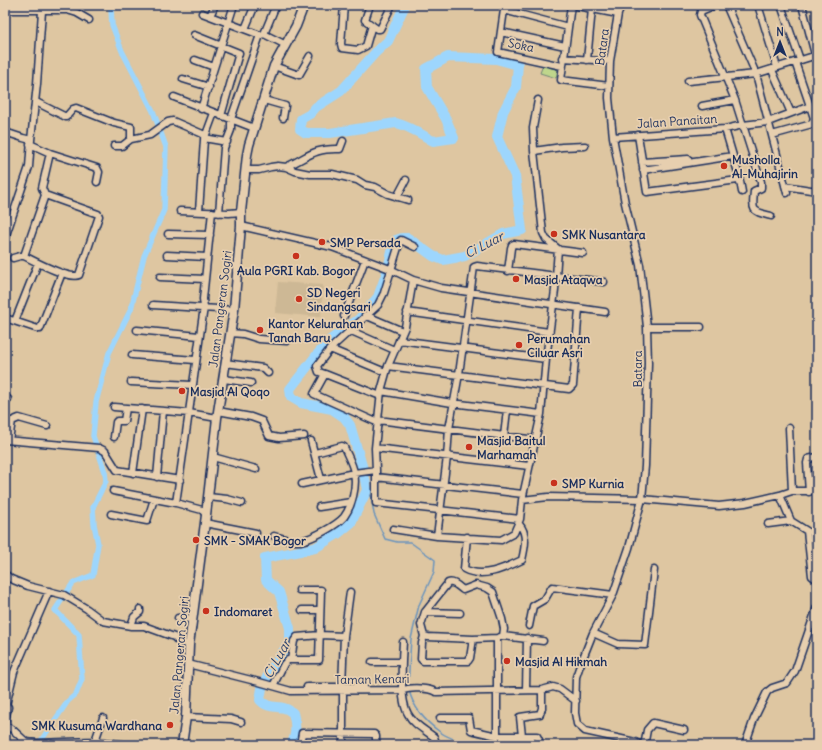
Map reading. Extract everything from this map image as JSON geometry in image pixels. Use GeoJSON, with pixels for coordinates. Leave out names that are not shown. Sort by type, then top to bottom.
{"type":"FeatureCollection","features":[{"type":"Feature","properties":{"kind":"street"},"geometry":{"type":"LineString","coordinates":[[210,16],[215,5]]}},
{"type":"Feature","properties":{"kind":"street"},"geometry":{"type":"LineString","coordinates":[[201,109],[234,5]]}},
{"type":"Feature","properties":{"kind":"street"},"geometry":{"type":"LineString","coordinates":[[245,29],[254,5]]}},
{"type":"Feature","properties":{"kind":"street"},"geometry":{"type":"LineString","coordinates":[[219,213],[224,148],[231,130],[231,119],[252,58],[276,5]]}},
{"type":"Feature","properties":{"kind":"street","name":"Jalan Pangeran Sogiri"},"geometry":{"type":"LineString","coordinates":[[182,745],[186,717],[189,645],[192,619],[206,519],[218,414],[234,310],[246,155],[277,58],[286,45],[298,22],[304,5]]}},
{"type":"Feature","properties":{"kind":"street"},"geometry":{"type":"LineString","coordinates":[[344,5],[342,48],[358,50],[366,46],[372,25]]}},
{"type":"Feature","properties":{"kind":"street"},"geometry":{"type":"LineString","coordinates":[[370,5],[365,18],[377,29],[380,29],[392,5]]}},
{"type":"Feature","properties":{"kind":"street"},"geometry":{"type":"LineString","coordinates":[[609,86],[563,82],[560,79],[572,5],[593,7],[618,14]]}},
{"type":"Feature","properties":{"kind":"street","name":"Batara"},"geometry":{"type":"LineString","coordinates":[[622,5],[618,14],[610,60],[609,86],[613,137],[625,203],[640,265],[647,327],[648,388],[645,466],[642,499],[629,548],[613,595],[593,633],[576,677],[576,724],[585,731],[635,742],[641,745]]}},
{"type":"Feature","properties":{"kind":"street"},"geometry":{"type":"LineString","coordinates":[[697,5],[735,100],[761,182],[761,188],[754,191],[753,209],[756,212],[771,216]]}},
{"type":"Feature","properties":{"kind":"street"},"geometry":{"type":"LineString","coordinates":[[699,12],[715,5]]}},
{"type":"Feature","properties":{"kind":"street"},"geometry":{"type":"LineString","coordinates":[[726,5],[756,74],[787,193]]}},
{"type":"Feature","properties":{"kind":"street"},"geometry":{"type":"LineString","coordinates":[[758,5],[775,68],[791,113]]}},
{"type":"Feature","properties":{"kind":"street"},"geometry":{"type":"LineString","coordinates":[[772,135],[812,124],[814,118],[781,5]]}},
{"type":"Feature","properties":{"kind":"street"},"geometry":{"type":"LineString","coordinates":[[688,81],[756,74],[797,61],[816,57],[802,5]]}},
{"type":"Feature","properties":{"kind":"street"},"geometry":{"type":"LineString","coordinates":[[5,10],[68,7],[89,20]]}},
{"type":"Feature","properties":{"kind":"street"},"geometry":{"type":"LineString","coordinates":[[587,60],[593,7]]}},
{"type":"Feature","properties":{"kind":"street"},"geometry":{"type":"LineString","coordinates":[[5,238],[29,167],[30,142],[36,102],[43,8]]}},
{"type":"Feature","properties":{"kind":"street"},"geometry":{"type":"LineString","coordinates":[[505,8],[568,27]]}},
{"type":"Feature","properties":{"kind":"street","name":"Soka"},"geometry":{"type":"LineString","coordinates":[[505,8],[498,52],[562,66]]}},
{"type":"Feature","properties":{"kind":"street"},"geometry":{"type":"LineString","coordinates":[[202,13],[286,45]]}},
{"type":"Feature","properties":{"kind":"street"},"geometry":{"type":"LineString","coordinates":[[501,32],[565,46]]}},
{"type":"Feature","properties":{"kind":"street"},"geometry":{"type":"LineString","coordinates":[[194,35],[252,58]]}},
{"type":"Feature","properties":{"kind":"street"},"geometry":{"type":"LineString","coordinates":[[221,116],[239,54]]}},
{"type":"Feature","properties":{"kind":"street"},"geometry":{"type":"LineString","coordinates":[[274,66],[299,75],[310,56]]}},
{"type":"Feature","properties":{"kind":"street"},"geometry":{"type":"LineString","coordinates":[[564,58],[610,60]]}},
{"type":"Feature","properties":{"kind":"street"},"geometry":{"type":"LineString","coordinates":[[195,60],[214,67]]}},
{"type":"Feature","properties":{"kind":"street"},"geometry":{"type":"LineString","coordinates":[[183,79],[209,87]]}},
{"type":"Feature","properties":{"kind":"street"},"geometry":{"type":"LineString","coordinates":[[174,97],[201,109],[214,112],[254,128]]}},
{"type":"Feature","properties":{"kind":"street"},"geometry":{"type":"LineString","coordinates":[[264,100],[285,106],[284,118]]}},
{"type":"Feature","properties":{"kind":"street"},"geometry":{"type":"LineString","coordinates":[[538,100],[533,128],[543,233],[551,244],[558,249]]}},
{"type":"Feature","properties":{"kind":"street"},"geometry":{"type":"LineString","coordinates":[[702,106],[735,100]]}},
{"type":"Feature","properties":{"kind":"street"},"geometry":{"type":"LineString","coordinates":[[36,102],[66,117],[73,109],[76,108],[114,123],[131,126],[131,139]]}},
{"type":"Feature","properties":{"kind":"street","name":"Jalan Panaitan"},"geometry":{"type":"LineString","coordinates":[[613,137],[725,129],[768,122],[810,106]]}},
{"type":"Feature","properties":{"kind":"street"},"geometry":{"type":"LineString","coordinates":[[199,211],[205,136],[214,112]]}},
{"type":"Feature","properties":{"kind":"street"},"geometry":{"type":"LineString","coordinates":[[114,146],[122,146],[131,139],[150,135],[168,122],[173,121],[205,136],[227,142]]}},
{"type":"Feature","properties":{"kind":"street"},"geometry":{"type":"LineString","coordinates":[[725,129],[742,192]]}},
{"type":"Feature","properties":{"kind":"street"},"geometry":{"type":"LineString","coordinates":[[5,132],[23,138],[50,153],[97,168],[99,172],[97,182]]}},
{"type":"Feature","properties":{"kind":"street"},"geometry":{"type":"LineString","coordinates":[[638,135],[648,193],[738,180],[739,178]]}},
{"type":"Feature","properties":{"kind":"street"},"geometry":{"type":"LineString","coordinates":[[286,167],[320,150],[340,149],[343,141]]}},
{"type":"Feature","properties":{"kind":"street"},"geometry":{"type":"LineString","coordinates":[[534,151],[562,147],[585,146]]}},
{"type":"Feature","properties":{"kind":"street"},"geometry":{"type":"LineString","coordinates":[[24,256],[44,195],[42,188],[50,153]]}},
{"type":"Feature","properties":{"kind":"street"},"geometry":{"type":"LineString","coordinates":[[643,170],[733,156]]}},
{"type":"Feature","properties":{"kind":"street"},"geometry":{"type":"LineString","coordinates":[[642,162],[706,158],[711,159]]}},
{"type":"Feature","properties":{"kind":"street"},"geometry":{"type":"LineString","coordinates":[[245,170],[259,170],[271,166],[286,167],[301,173],[332,174],[357,180],[365,185],[375,187],[388,194],[408,200]]}},
{"type":"Feature","properties":{"kind":"street"},"geometry":{"type":"LineString","coordinates":[[397,197],[406,180]]}},
{"type":"Feature","properties":{"kind":"street"},"geometry":{"type":"LineString","coordinates":[[785,186],[817,191]]}},
{"type":"Feature","properties":{"kind":"street"},"geometry":{"type":"LineString","coordinates":[[13,258],[24,256],[62,273],[76,277],[79,275],[99,216],[98,214],[44,195]]}},
{"type":"Feature","properties":{"kind":"street"},"geometry":{"type":"LineString","coordinates":[[180,211],[219,213],[241,212]]}},
{"type":"Feature","properties":{"kind":"street"},"geometry":{"type":"LineString","coordinates":[[176,503],[195,360],[204,307],[203,299],[212,212]]}},
{"type":"Feature","properties":{"kind":"street"},"geometry":{"type":"LineString","coordinates":[[241,226],[332,247],[413,280],[441,288],[605,312]]}},
{"type":"Feature","properties":{"kind":"street"},"geometry":{"type":"LineString","coordinates":[[168,234],[210,235]]}},
{"type":"Feature","properties":{"kind":"street"},"geometry":{"type":"LineString","coordinates":[[414,247],[402,240],[400,241],[382,299],[378,305],[365,315],[330,349],[317,366],[319,372],[379,393],[541,414]]}},
{"type":"Feature","properties":{"kind":"street"},"geometry":{"type":"LineString","coordinates":[[508,271],[512,245],[517,244],[558,249],[583,254]]}},
{"type":"Feature","properties":{"kind":"street"},"geometry":{"type":"LineString","coordinates":[[393,529],[436,536],[501,540],[514,533],[519,522],[529,466],[541,414],[549,332],[557,276],[558,249]]}},
{"type":"Feature","properties":{"kind":"street"},"geometry":{"type":"LineString","coordinates":[[167,255],[207,257]]}},
{"type":"Feature","properties":{"kind":"street"},"geometry":{"type":"LineString","coordinates":[[344,316],[365,260]]}},
{"type":"Feature","properties":{"kind":"street"},"geometry":{"type":"LineString","coordinates":[[16,321],[38,263]]}},
{"type":"Feature","properties":{"kind":"street"},"geometry":{"type":"LineString","coordinates":[[436,536],[448,457],[448,429],[474,267],[604,282]]}},
{"type":"Feature","properties":{"kind":"street"},"geometry":{"type":"LineString","coordinates":[[5,318],[38,329],[41,328],[62,273]]}},
{"type":"Feature","properties":{"kind":"street"},"geometry":{"type":"LineString","coordinates":[[160,277],[205,279]]}},
{"type":"Feature","properties":{"kind":"street"},"geometry":{"type":"LineString","coordinates":[[413,280],[405,327],[388,366],[379,393],[376,420],[374,473],[376,503],[440,510],[519,522],[523,528],[526,541],[522,560],[502,569],[486,573],[472,572],[464,569],[467,537]]}},
{"type":"Feature","properties":{"kind":"street"},"geometry":{"type":"LineString","coordinates":[[153,305],[234,310]]}},
{"type":"Feature","properties":{"kind":"street"},"geometry":{"type":"LineString","coordinates":[[388,366],[569,389],[574,385],[579,308]]}},
{"type":"Feature","properties":{"kind":"street"},"geometry":{"type":"LineString","coordinates":[[407,312],[549,332]]}},
{"type":"Feature","properties":{"kind":"street"},"geometry":{"type":"LineString","coordinates":[[365,315],[400,330]]}},
{"type":"Feature","properties":{"kind":"street"},"geometry":{"type":"LineString","coordinates":[[647,327],[700,327]]}},
{"type":"Feature","properties":{"kind":"street"},"geometry":{"type":"LineString","coordinates":[[137,330],[199,336]]}},
{"type":"Feature","properties":{"kind":"street"},"geometry":{"type":"LineString","coordinates":[[349,330],[392,349]]}},
{"type":"Feature","properties":{"kind":"street"},"geometry":{"type":"LineString","coordinates":[[230,333],[243,334],[259,339],[287,341]]}},
{"type":"Feature","properties":{"kind":"street"},"geometry":{"type":"LineString","coordinates":[[399,340],[546,359]]}},
{"type":"Feature","properties":{"kind":"street"},"geometry":{"type":"LineString","coordinates":[[330,349],[385,372]]}},
{"type":"Feature","properties":{"kind":"street"},"geometry":{"type":"LineString","coordinates":[[132,355],[195,360]]}},
{"type":"Feature","properties":{"kind":"street"},"geometry":{"type":"LineString","coordinates":[[225,363],[263,368],[268,372]]}},
{"type":"Feature","properties":{"kind":"street"},"geometry":{"type":"LineString","coordinates":[[325,374],[314,394],[376,420],[536,440]]}},
{"type":"Feature","properties":{"kind":"street"},"geometry":{"type":"LineString","coordinates":[[224,379],[251,383]]}},
{"type":"Feature","properties":{"kind":"street"},"geometry":{"type":"LineString","coordinates":[[131,382],[192,385]]}},
{"type":"Feature","properties":{"kind":"street"},"geometry":{"type":"LineString","coordinates":[[114,407],[251,416],[262,421],[269,436],[279,438],[304,436]]}},
{"type":"Feature","properties":{"kind":"street"},"geometry":{"type":"LineString","coordinates":[[114,437],[116,422],[124,421],[126,408]]}},
{"type":"Feature","properties":{"kind":"street"},"geometry":{"type":"LineString","coordinates":[[133,473],[142,409]]}},
{"type":"Feature","properties":{"kind":"street"},"geometry":{"type":"LineString","coordinates":[[504,436],[507,410]]}},
{"type":"Feature","properties":{"kind":"street"},"geometry":{"type":"LineString","coordinates":[[157,477],[163,411]]}},
{"type":"Feature","properties":{"kind":"street"},"geometry":{"type":"LineString","coordinates":[[47,426],[19,418],[12,421],[7,440],[99,448],[105,451],[117,470],[180,480]]}},
{"type":"Feature","properties":{"kind":"street"},"geometry":{"type":"LineString","coordinates":[[789,428],[792,491]]}},
{"type":"Feature","properties":{"kind":"street"},"geometry":{"type":"LineString","coordinates":[[311,441],[322,479]]}},
{"type":"Feature","properties":{"kind":"street"},"geometry":{"type":"LineString","coordinates":[[274,536],[301,541],[315,536],[329,528],[343,517],[351,502],[355,473],[343,446],[315,453]]}},
{"type":"Feature","properties":{"kind":"street"},"geometry":{"type":"LineString","coordinates":[[375,448],[529,466]]}},
{"type":"Feature","properties":{"kind":"street"},"geometry":{"type":"LineString","coordinates":[[213,457],[256,469]]}},
{"type":"Feature","properties":{"kind":"street"},"geometry":{"type":"LineString","coordinates":[[809,492],[807,463],[808,459],[817,457]]}},
{"type":"Feature","properties":{"kind":"street"},"geometry":{"type":"LineString","coordinates":[[302,484],[355,473],[374,473],[523,497],[642,499],[719,506],[744,503],[792,491],[817,491]]}},
{"type":"Feature","properties":{"kind":"street"},"geometry":{"type":"LineString","coordinates":[[113,491],[176,503],[202,510],[206,519],[256,533]]}},
{"type":"Feature","properties":{"kind":"street"},"geometry":{"type":"LineString","coordinates":[[780,495],[791,521],[807,531],[812,576],[817,580]]}},
{"type":"Feature","properties":{"kind":"street"},"geometry":{"type":"LineString","coordinates":[[208,497],[227,499],[242,503]]}},
{"type":"Feature","properties":{"kind":"street"},"geometry":{"type":"LineString","coordinates":[[111,514],[147,521],[154,499]]}},
{"type":"Feature","properties":{"kind":"street"},"geometry":{"type":"LineString","coordinates":[[319,507],[351,502]]}},
{"type":"Feature","properties":{"kind":"street"},"geometry":{"type":"LineString","coordinates":[[768,524],[791,521]]}},
{"type":"Feature","properties":{"kind":"street"},"geometry":{"type":"LineString","coordinates":[[593,633],[618,644],[645,645],[654,570]]}},
{"type":"Feature","properties":{"kind":"street"},"geometry":{"type":"LineString","coordinates":[[5,574],[28,586],[64,595],[102,621],[131,626],[144,626],[174,637],[179,642],[189,645]]}},
{"type":"Feature","properties":{"kind":"street"},"geometry":{"type":"LineString","coordinates":[[473,639],[468,662],[423,661],[421,659],[424,636],[421,625],[425,612],[448,583],[451,582],[463,590],[476,585],[487,588],[493,592],[502,619],[504,629],[500,637],[497,691],[497,736]]}},
{"type":"Feature","properties":{"kind":"street"},"geometry":{"type":"LineString","coordinates":[[529,626],[532,606],[544,599],[552,587],[613,595]]}},
{"type":"Feature","properties":{"kind":"street"},"geometry":{"type":"LineString","coordinates":[[270,685],[288,660],[319,660],[321,590],[299,590]]}},
{"type":"Feature","properties":{"kind":"street"},"geometry":{"type":"LineString","coordinates":[[5,721],[8,708],[5,705],[14,672],[50,591]]}},
{"type":"Feature","properties":{"kind":"street"},"geometry":{"type":"LineString","coordinates":[[343,745],[344,636],[350,592]]}},
{"type":"Feature","properties":{"kind":"street"},"geometry":{"type":"LineString","coordinates":[[745,745],[754,719],[767,692],[772,688],[787,683],[795,671],[817,607]]}},
{"type":"Feature","properties":{"kind":"street"},"geometry":{"type":"LineString","coordinates":[[131,626],[134,617],[140,612],[140,609]]}},
{"type":"Feature","properties":{"kind":"street"},"geometry":{"type":"LineString","coordinates":[[302,610],[320,610]]}},
{"type":"Feature","properties":{"kind":"street"},"geometry":{"type":"LineString","coordinates":[[425,612],[460,613]]}},
{"type":"Feature","properties":{"kind":"street"},"geometry":{"type":"LineString","coordinates":[[178,618],[192,619]]}},
{"type":"Feature","properties":{"kind":"street"},"geometry":{"type":"LineString","coordinates":[[291,660],[294,641],[297,638],[320,635],[344,636]]}},
{"type":"Feature","properties":{"kind":"street"},"geometry":{"type":"LineString","coordinates":[[424,636],[473,639],[500,637],[526,638],[543,641]]}},
{"type":"Feature","properties":{"kind":"street"},"geometry":{"type":"LineString","coordinates":[[526,638],[526,690]]}},
{"type":"Feature","properties":{"kind":"street"},"geometry":{"type":"LineString","coordinates":[[403,642],[402,662],[405,708],[408,715],[417,725],[434,737],[435,740],[432,745]]}},
{"type":"Feature","properties":{"kind":"street"},"geometry":{"type":"LineString","coordinates":[[372,662],[402,662]]}},
{"type":"Feature","properties":{"kind":"street","name":"Taman Kenari"},"geometry":{"type":"LineString","coordinates":[[188,664],[291,691],[435,688],[497,691]]}},
{"type":"Feature","properties":{"kind":"street"},"geometry":{"type":"LineString","coordinates":[[497,691],[542,690],[555,687],[576,701]]}},
{"type":"Feature","properties":{"kind":"street"},"geometry":{"type":"LineString","coordinates":[[522,736],[520,717],[539,715],[542,708],[542,690]]}},
{"type":"Feature","properties":{"kind":"street"},"geometry":{"type":"LineString","coordinates":[[186,717],[231,719],[241,722]]}},
{"type":"Feature","properties":{"kind":"street"},"geometry":{"type":"LineString","coordinates":[[95,741],[102,718]]}},
{"type":"Feature","properties":{"kind":"street"},"geometry":{"type":"LineString","coordinates":[[440,718],[469,718],[471,730],[497,736],[537,736],[539,738],[539,745]]}},
{"type":"Feature","properties":{"kind":"street"},"geometry":{"type":"LineString","coordinates":[[641,745],[645,741],[647,730],[653,723],[684,730]]}},
{"type":"Feature","properties":{"kind":"street"},"geometry":{"type":"LineString","coordinates":[[5,726],[18,733],[26,742],[40,743],[95,741],[128,745]]}},
{"type":"Feature","properties":{"kind":"street"},"geometry":{"type":"LineString","coordinates":[[300,745],[302,733],[343,732],[374,734],[376,745]]}},
{"type":"Feature","properties":{"kind":"shaded area","name":"SD Negeri Sindangsari"},"geometry":{"type":"Polygon","coordinates":[[[278,282],[323,285],[321,317],[275,313],[278,282]]]}},
{"type":"Feature","properties":{"kind":"green space"},"geometry":{"type":"Polygon","coordinates":[[[543,65],[558,70],[556,78],[540,73],[543,65]]]}},
{"type":"Feature","properties":{"kind":"waterway"},"geometry":{"type":"LineString","coordinates":[[38,745],[68,701],[76,694],[82,679],[79,635],[55,610],[73,583],[93,575],[98,544],[94,524],[93,507],[106,481],[105,472],[93,436],[96,402],[109,353],[131,309],[144,256],[164,210],[166,147],[153,111],[122,51],[112,25],[112,5]]}},
{"type":"Feature","properties":{"kind":"waterway","name":"Ci Luar"},"geometry":{"type":"LineString","coordinates":[[291,745],[295,729],[293,713],[285,708],[269,706],[260,700],[262,688],[270,671],[290,641],[290,628],[279,592],[266,580],[265,558],[315,548],[339,533],[351,523],[367,490],[363,469],[350,425],[344,417],[332,409],[301,403],[291,397],[290,389],[330,340],[359,319],[378,297],[396,240],[408,238],[433,256],[443,260],[465,256],[503,234],[522,230],[515,176],[497,137],[503,112],[516,87],[518,65],[496,59],[448,57],[426,69],[427,87],[446,119],[454,138],[433,141],[410,128],[396,123],[330,133],[306,133],[300,129],[301,119],[310,114],[316,107],[341,91],[376,52],[388,41],[405,5]]}},
{"type":"Feature","properties":{"kind":"waterway"},"geometry":{"type":"LineString","coordinates":[[367,490],[371,496],[374,514],[385,539],[397,542],[410,542],[435,560],[434,572],[419,605],[411,639],[408,686]]}},
{"type":"Feature","properties":{"kind":"waterway"},"geometry":{"type":"LineString","coordinates":[[409,690],[417,708],[430,724],[450,738],[469,745]]}},
{"type":"Feature","properties":{"kind":"place","name":"Musholla Al-Muhajirin"},"geometry":{"type":"Point","coordinates":[724,166]}},
{"type":"Feature","properties":{"kind":"place","name":"SMK Nusantara"},"geometry":{"type":"Point","coordinates":[554,234]}},
{"type":"Feature","properties":{"kind":"place","name":"SMP Persada"},"geometry":{"type":"Point","coordinates":[322,242]}},
{"type":"Feature","properties":{"kind":"place","name":"Aula PGRI Kab. Bogor"},"geometry":{"type":"Point","coordinates":[296,256]}},
{"type":"Feature","properties":{"kind":"place","name":"Masjid Ataqwa"},"geometry":{"type":"Point","coordinates":[516,279]}},
{"type":"Feature","properties":{"kind":"place","name":"SD Negeri Sindangsari"},"geometry":{"type":"Point","coordinates":[299,299]}},
{"type":"Feature","properties":{"kind":"place","name":"Kantor Kelurahan Tanah Baru"},"geometry":{"type":"Point","coordinates":[260,330]}},
{"type":"Feature","properties":{"kind":"place","name":"Perumahan Ciluar Asri"},"geometry":{"type":"Point","coordinates":[519,345]}},
{"type":"Feature","properties":{"kind":"place","name":"Masjid Al Qoqo"},"geometry":{"type":"Point","coordinates":[182,391]}},
{"type":"Feature","properties":{"kind":"place","name":"Masjid Baitul Marhamah"},"geometry":{"type":"Point","coordinates":[469,447]}},
{"type":"Feature","properties":{"kind":"place","name":"SMP Kurnia"},"geometry":{"type":"Point","coordinates":[554,483]}},
{"type":"Feature","properties":{"kind":"place","name":"SMK - SMAK Bogor"},"geometry":{"type":"Point","coordinates":[196,540]}},
{"type":"Feature","properties":{"kind":"place","name":"Indomaret"},"geometry":{"type":"Point","coordinates":[206,611]}},
{"type":"Feature","properties":{"kind":"place","name":"Masjid Al Hikmah"},"geometry":{"type":"Point","coordinates":[507,661]}},
{"type":"Feature","properties":{"kind":"place","name":"SMK Kusuma Wardhana"},"geometry":{"type":"Point","coordinates":[170,725]}}]}
